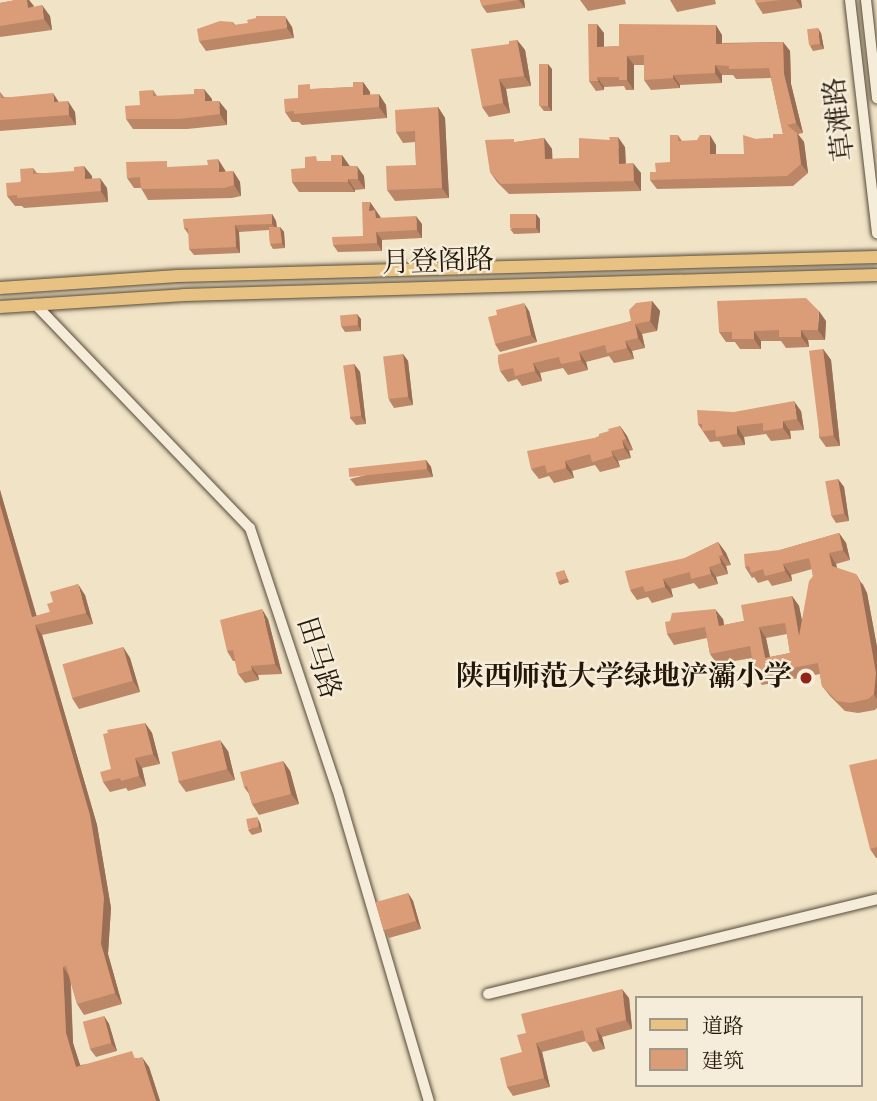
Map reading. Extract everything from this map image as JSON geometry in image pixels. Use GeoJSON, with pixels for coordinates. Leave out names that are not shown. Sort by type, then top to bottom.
{"type":"FeatureCollection","features":[{"type":"Feature","properties":{"kind":"main road","name":"月登阁路"},"geometry":{"type":"LineString","coordinates":[[0,288],[192,276],[877,257]]}},
{"type":"Feature","properties":{"kind":"main road","name":"月登阁路"},"geometry":{"type":"LineString","coordinates":[[0,307],[184,295],[877,275]]}},
{"type":"Feature","properties":{"kind":"street","name":"草滩路"},"geometry":{"type":"LineString","coordinates":[[850,0],[877,233]]}},
{"type":"Feature","properties":{"kind":"street","name":"草滩路"},"geometry":{"type":"LineString","coordinates":[[866,0],[877,98]]}},
{"type":"Feature","properties":{"kind":"street","name":"田马路"},"geometry":{"type":"LineString","coordinates":[[35,304],[250,528],[337,789],[429,1101]]}},
{"type":"Feature","properties":{"kind":"street"},"geometry":{"type":"LineString","coordinates":[[488,994],[877,899]]}},
{"type":"Feature","properties":{"kind":"building"},"geometry":{"type":"Polygon","coordinates":[[[27,0],[28,8],[42,5],[44,19],[0,26],[0,3],[27,0]]]}},
{"type":"Feature","properties":{"kind":"building"},"geometry":{"type":"Polygon","coordinates":[[[480,0],[519,0],[482,6],[480,0]]]}},
{"type":"Feature","properties":{"kind":"building"},"geometry":{"type":"Polygon","coordinates":[[[755,0],[780,0],[756,3],[755,0]]]}},
{"type":"Feature","properties":{"kind":"building"},"geometry":{"type":"Polygon","coordinates":[[[256,16],[285,16],[287,28],[199,41],[197,29],[220,21],[233,22],[233,25],[248,23],[247,20],[256,16]]]}},
{"type":"Feature","properties":{"kind":"building"},"geometry":{"type":"Polygon","coordinates":[[[588,24],[597,24],[597,47],[619,46],[619,24],[716,25],[716,44],[783,42],[784,74],[796,123],[787,125],[797,133],[801,164],[787,176],[650,180],[650,172],[656,172],[655,163],[670,162],[670,135],[678,135],[678,141],[697,140],[700,135],[710,135],[710,154],[744,154],[743,135],[756,139],[773,138],[773,134],[783,134],[769,68],[729,69],[729,66],[715,65],[715,73],[673,75],[673,78],[644,80],[644,55],[627,56],[627,80],[619,80],[619,77],[597,77],[598,81],[589,81],[588,24]]]}},
{"type":"Feature","properties":{"kind":"building"},"geometry":{"type":"Polygon","coordinates":[[[818,28],[820,44],[809,45],[807,29],[818,28]]]}},
{"type":"Feature","properties":{"kind":"building"},"geometry":{"type":"Polygon","coordinates":[[[517,40],[524,76],[499,79],[503,103],[482,107],[471,49],[509,44],[509,41],[517,40]]]}},
{"type":"Feature","properties":{"kind":"building"},"geometry":{"type":"Polygon","coordinates":[[[539,64],[548,64],[548,106],[539,106],[539,64]]]}},
{"type":"Feature","properties":{"kind":"building"},"geometry":{"type":"Polygon","coordinates":[[[353,82],[363,82],[363,95],[379,94],[379,107],[294,114],[294,111],[285,112],[284,99],[298,98],[298,85],[310,84],[310,89],[353,87],[353,82]]]}},
{"type":"Feature","properties":{"kind":"building"},"geometry":{"type":"Polygon","coordinates":[[[194,89],[204,89],[205,101],[219,101],[220,114],[179,119],[126,119],[125,106],[140,105],[139,91],[153,90],[153,96],[194,94],[194,89]]]}},
{"type":"Feature","properties":{"kind":"building"},"geometry":{"type":"Polygon","coordinates":[[[0,92],[1,98],[53,93],[54,102],[68,101],[69,115],[0,120],[0,92]]]}},
{"type":"Feature","properties":{"kind":"building"},"geometry":{"type":"Polygon","coordinates":[[[438,107],[442,188],[387,190],[386,166],[416,165],[415,131],[396,132],[395,110],[438,107]]]}},
{"type":"Feature","properties":{"kind":"building"},"geometry":{"type":"Polygon","coordinates":[[[609,137],[618,137],[619,164],[633,163],[634,181],[501,184],[490,172],[485,140],[514,139],[514,142],[544,138],[545,159],[579,158],[579,138],[610,140],[609,137]]]}},
{"type":"Feature","properties":{"kind":"building"},"geometry":{"type":"Polygon","coordinates":[[[331,155],[342,155],[342,166],[357,166],[358,179],[348,179],[348,182],[292,182],[291,169],[305,168],[305,157],[316,156],[317,161],[331,161],[331,155]]]}},
{"type":"Feature","properties":{"kind":"building"},"geometry":{"type":"Polygon","coordinates":[[[218,159],[219,172],[233,171],[234,185],[224,188],[141,189],[140,177],[127,178],[126,162],[167,161],[167,167],[208,165],[207,160],[218,159]]]}},
{"type":"Feature","properties":{"kind":"building"},"geometry":{"type":"Polygon","coordinates":[[[84,166],[85,179],[100,178],[101,191],[17,198],[17,195],[7,196],[6,183],[21,182],[20,169],[33,168],[33,174],[74,171],[74,167],[84,166]]]}},
{"type":"Feature","properties":{"kind":"building"},"geometry":{"type":"Polygon","coordinates":[[[362,202],[370,202],[369,211],[375,210],[376,218],[416,216],[417,230],[376,232],[377,243],[333,245],[332,237],[363,236],[362,202]]]}},
{"type":"Feature","properties":{"kind":"building"},"geometry":{"type":"Polygon","coordinates":[[[272,214],[272,224],[235,225],[236,247],[189,249],[188,228],[184,228],[183,219],[272,214]]]}},
{"type":"Feature","properties":{"kind":"building"},"geometry":{"type":"Polygon","coordinates":[[[510,214],[536,214],[536,228],[510,228],[510,214]]]}},
{"type":"Feature","properties":{"kind":"building"},"geometry":{"type":"Polygon","coordinates":[[[269,227],[280,227],[282,243],[270,244],[269,227]]]}},
{"type":"Feature","properties":{"kind":"building"},"geometry":{"type":"Polygon","coordinates":[[[806,298],[819,311],[818,330],[801,330],[801,337],[779,337],[779,330],[754,331],[754,339],[732,339],[732,332],[719,332],[717,301],[806,298]]]}},
{"type":"Feature","properties":{"kind":"building"},"geometry":{"type":"Polygon","coordinates":[[[652,301],[650,321],[635,324],[638,338],[625,341],[627,348],[607,353],[605,345],[579,352],[581,360],[561,364],[559,357],[533,363],[535,371],[515,376],[513,368],[500,371],[498,355],[631,321],[629,310],[636,303],[652,301]]]}},
{"type":"Feature","properties":{"kind":"building"},"geometry":{"type":"Polygon","coordinates":[[[524,303],[531,335],[495,344],[488,317],[497,315],[496,310],[524,303]]]}},
{"type":"Feature","properties":{"kind":"building"},"geometry":{"type":"Polygon","coordinates":[[[357,314],[358,325],[341,326],[340,315],[357,314]]]}},
{"type":"Feature","properties":{"kind":"building"},"geometry":{"type":"Polygon","coordinates":[[[823,349],[834,435],[820,437],[809,351],[823,349]]]}},
{"type":"Feature","properties":{"kind":"building"},"geometry":{"type":"Polygon","coordinates":[[[403,354],[408,397],[388,399],[383,356],[403,354]]]}},
{"type":"Feature","properties":{"kind":"building"},"geometry":{"type":"Polygon","coordinates":[[[354,364],[361,415],[350,417],[343,366],[354,364]]]}},
{"type":"Feature","properties":{"kind":"building"},"geometry":{"type":"Polygon","coordinates":[[[794,401],[797,419],[783,421],[783,428],[763,431],[763,423],[737,426],[737,434],[716,437],[715,430],[702,431],[702,424],[698,424],[697,410],[734,412],[794,401]]]}},
{"type":"Feature","properties":{"kind":"building"},"geometry":{"type":"Polygon","coordinates":[[[620,426],[626,439],[622,440],[624,448],[611,451],[613,456],[592,462],[590,454],[565,461],[566,468],[547,473],[545,465],[531,469],[527,451],[599,437],[599,434],[609,431],[608,429],[620,426]]]}},
{"type":"Feature","properties":{"kind":"building"},"geometry":{"type":"Polygon","coordinates":[[[426,460],[427,469],[349,477],[348,468],[426,460]]]}},
{"type":"Feature","properties":{"kind":"building"},"geometry":{"type":"Polygon","coordinates":[[[838,479],[844,513],[831,516],[825,481],[838,479]]]}},
{"type":"Feature","properties":{"kind":"building"},"geometry":{"type":"Polygon","coordinates":[[[0,505],[32,617],[50,612],[47,604],[53,602],[50,592],[78,584],[86,613],[35,625],[90,815],[104,898],[101,944],[115,993],[77,1004],[66,966],[63,967],[66,1033],[76,1067],[132,1051],[135,1059],[142,1057],[156,1101],[0,1101],[0,505]]]}},
{"type":"Feature","properties":{"kind":"building"},"geometry":{"type":"Polygon","coordinates":[[[839,533],[843,550],[829,553],[832,566],[856,574],[860,582],[876,673],[874,694],[868,699],[850,703],[837,701],[822,686],[818,663],[755,675],[750,646],[710,654],[705,627],[667,634],[665,622],[670,621],[672,613],[715,609],[719,626],[744,621],[741,605],[792,596],[799,636],[809,581],[813,576],[809,558],[783,564],[785,571],[765,576],[763,569],[751,573],[749,566],[745,567],[744,554],[780,550],[839,533]],[[785,623],[759,627],[765,658],[790,653],[785,623]]]}},
{"type":"Feature","properties":{"kind":"building"},"geometry":{"type":"Polygon","coordinates":[[[718,542],[723,555],[719,556],[721,563],[709,567],[711,574],[691,579],[690,572],[663,579],[665,587],[645,592],[643,586],[630,590],[625,571],[685,558],[718,542]]]}},
{"type":"Feature","properties":{"kind":"building"},"geometry":{"type":"Polygon","coordinates":[[[564,570],[567,579],[558,581],[555,573],[564,570]]]}},
{"type":"Feature","properties":{"kind":"building"},"geometry":{"type":"Polygon","coordinates":[[[262,609],[275,664],[251,666],[252,670],[238,674],[233,650],[227,651],[220,620],[262,609]]]}},
{"type":"Feature","properties":{"kind":"building"},"geometry":{"type":"Polygon","coordinates":[[[123,647],[133,681],[72,698],[62,664],[123,647]]]}},
{"type":"Feature","properties":{"kind":"building"},"geometry":{"type":"Polygon","coordinates":[[[145,723],[153,754],[135,758],[139,776],[103,782],[100,772],[111,769],[103,734],[108,733],[107,730],[145,723]]]}},
{"type":"Feature","properties":{"kind":"building"},"geometry":{"type":"Polygon","coordinates":[[[220,740],[227,769],[179,781],[171,752],[220,740]]]}},
{"type":"Feature","properties":{"kind":"building"},"geometry":{"type":"Polygon","coordinates":[[[877,759],[877,847],[870,849],[849,765],[877,759]]]}},
{"type":"Feature","properties":{"kind":"building"},"geometry":{"type":"Polygon","coordinates":[[[283,761],[291,794],[252,804],[240,772],[283,761]]]}},
{"type":"Feature","properties":{"kind":"building"},"geometry":{"type":"Polygon","coordinates":[[[257,817],[259,827],[248,829],[246,819],[257,817]]]}},
{"type":"Feature","properties":{"kind":"building"},"geometry":{"type":"Polygon","coordinates":[[[408,893],[416,921],[383,930],[375,902],[408,893]]]}},
{"type":"Feature","properties":{"kind":"building"},"geometry":{"type":"Polygon","coordinates":[[[622,989],[626,1020],[596,1028],[599,1040],[586,1043],[583,1030],[536,1043],[544,1078],[507,1087],[500,1058],[522,1052],[517,1035],[526,1033],[521,1014],[622,989]]]}},
{"type":"Feature","properties":{"kind":"building"},"geometry":{"type":"Polygon","coordinates":[[[104,1016],[111,1043],[90,1049],[83,1022],[104,1016]]]}},
{"type":"Feature","properties":{"kind":"place","name":"陕西师范大学绿地浐灞小学"},"geometry":{"type":"Point","coordinates":[806,678]}}]}
